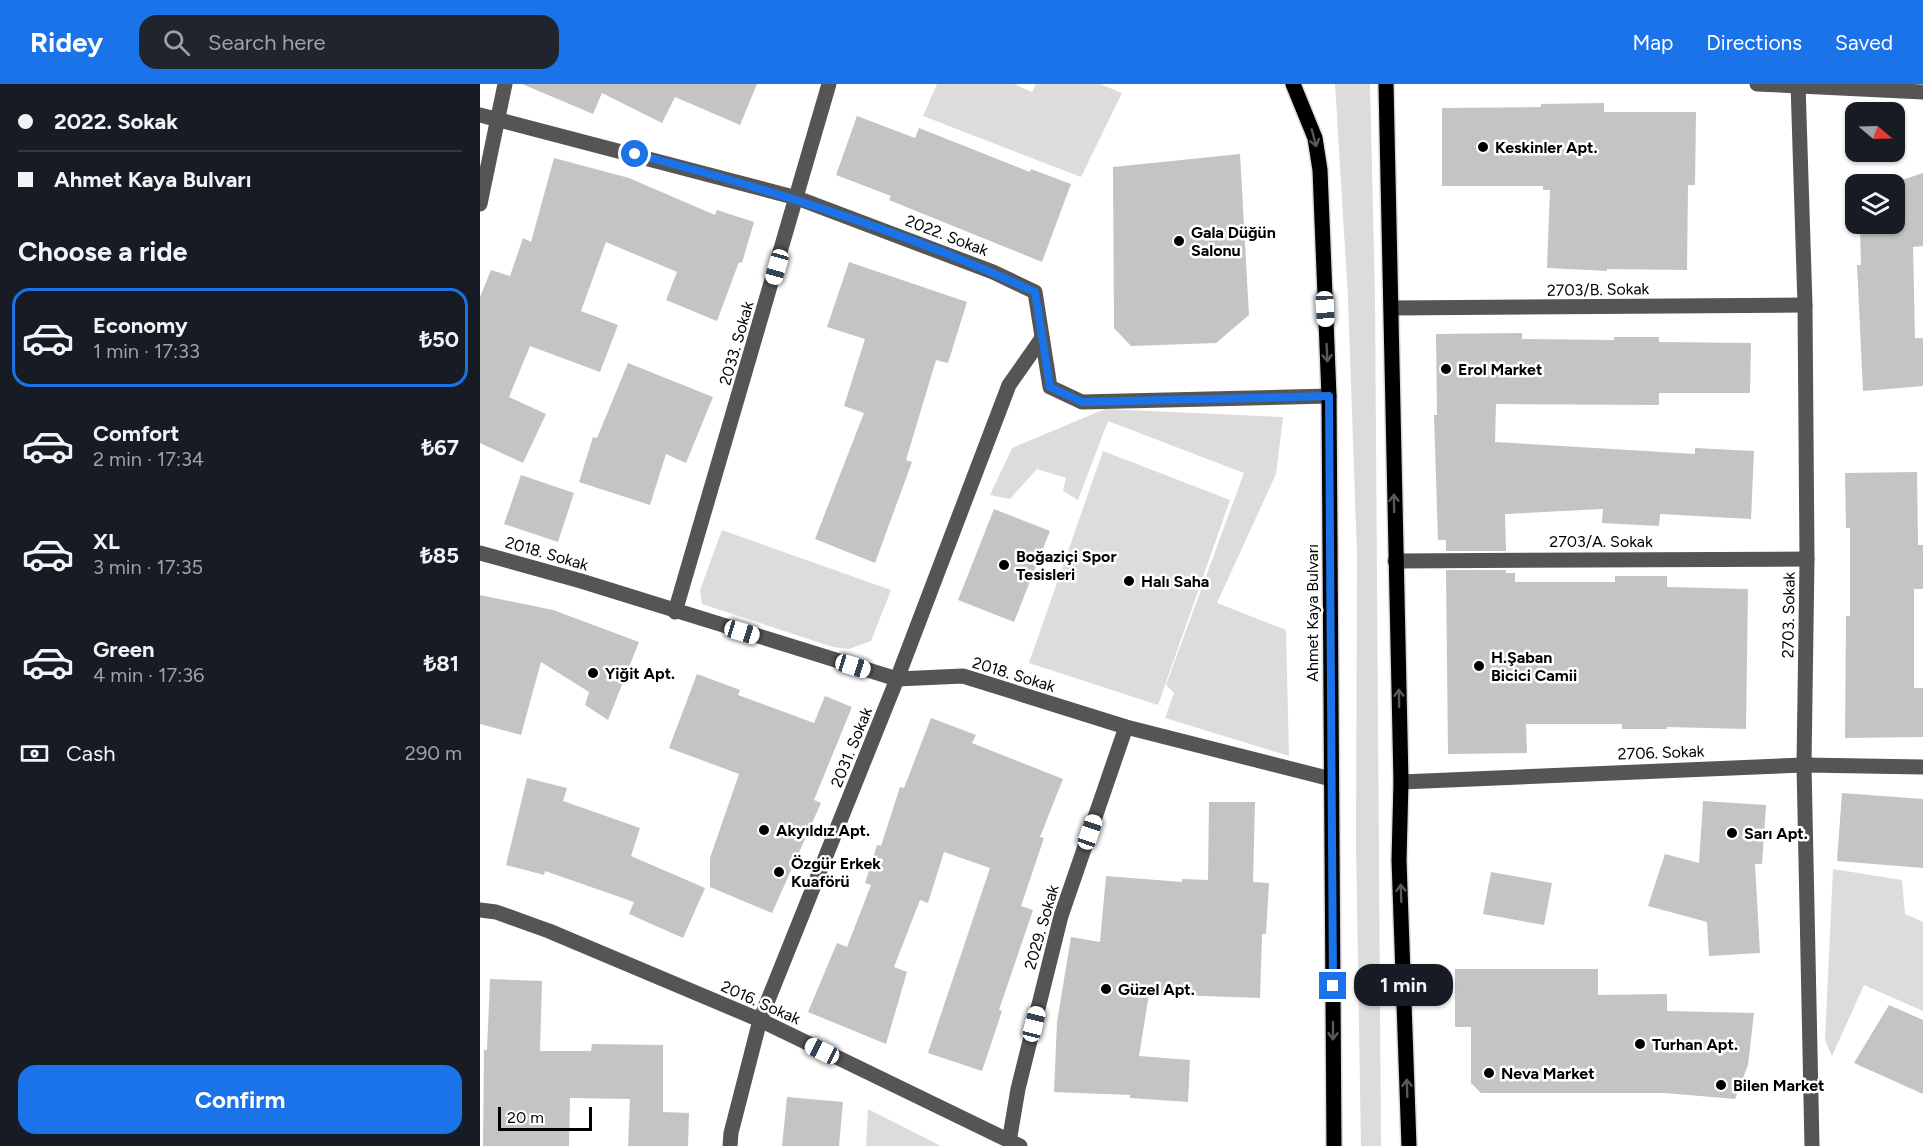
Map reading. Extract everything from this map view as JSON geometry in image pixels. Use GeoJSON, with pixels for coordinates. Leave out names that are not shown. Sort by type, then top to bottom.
{"type":"FeatureCollection","features":[{"type":"Feature","properties":{"kind":"main road","name":"Ahmet Kaya Bulvarı"},"geometry":{"type":"LineString","coordinates":[[1293,84],[1315,138],[1320,170],[1329,396],[1334,1146]]}},
{"type":"Feature","properties":{"kind":"main road"},"geometry":{"type":"LineString","coordinates":[[1386,84],[1401,782],[1400,860],[1409,1146]]}},
{"type":"Feature","properties":{"kind":"street"},"geometry":{"type":"LineString","coordinates":[[480,204],[505,84]]}},
{"type":"Feature","properties":{"kind":"street","name":"2033. Sokak"},"geometry":{"type":"LineString","coordinates":[[675,612],[829,84]]}},
{"type":"Feature","properties":{"kind":"street"},"geometry":{"type":"LineString","coordinates":[[1757,84],[1923,92]]}},
{"type":"Feature","properties":{"kind":"street","name":"2703. Sokak"},"geometry":{"type":"LineString","coordinates":[[1799,85],[1805,305],[1807,559],[1804,765],[1812,1146]]}},
{"type":"Feature","properties":{"kind":"street","name":"2022. Sokak"},"geometry":{"type":"LineString","coordinates":[[480,115],[797,198],[993,272],[1035,292],[1050,387],[1082,402],[1329,396]]}},
{"type":"Feature","properties":{"kind":"street","name":"2703/B. Sokak"},"geometry":{"type":"LineString","coordinates":[[1392,309],[1805,305]]}},
{"type":"Feature","properties":{"kind":"street","name":"2031. Sokak"},"geometry":{"type":"LineString","coordinates":[[730,1146],[731,1132],[760,1020],[897,679],[1009,385],[1042,338]]}},
{"type":"Feature","properties":{"kind":"street","name":"2018. Sokak"},"geometry":{"type":"LineString","coordinates":[[480,553],[581,581],[897,679],[963,676],[1126,727],[1331,779]]}},
{"type":"Feature","properties":{"kind":"street","name":"2703/A. Sokak"},"geometry":{"type":"LineString","coordinates":[[1395,561],[1807,559]]}},
{"type":"Feature","properties":{"kind":"street","name":"2029. Sokak"},"geometry":{"type":"LineString","coordinates":[[1015,1144],[1018,1089],[1061,916],[1126,727]]}},
{"type":"Feature","properties":{"kind":"street","name":"2706. Sokak"},"geometry":{"type":"LineString","coordinates":[[1401,782],[1804,765],[1923,767]]}},
{"type":"Feature","properties":{"kind":"street","name":"2016. Sokak"},"geometry":{"type":"LineString","coordinates":[[480,910],[496,912],[549,931],[760,1020],[1015,1144]]}},
{"type":"Feature","properties":{"kind":"shaded area"},"geometry":{"type":"Polygon","coordinates":[[[937,84],[1014,84],[1032,92],[1036,84],[1100,84],[1122,93],[1081,177],[923,116],[937,84]]]}},
{"type":"Feature","properties":{"kind":"shaded area"},"geometry":{"type":"Polygon","coordinates":[[[1335,84],[1370,84],[1375,297],[1381,1146],[1361,1146],[1356,844],[1357,556],[1348,298],[1335,84]]]}},
{"type":"Feature","properties":{"kind":"shaded area"},"geometry":{"type":"Polygon","coordinates":[[[1105,409],[1283,417],[1276,474],[1217,603],[1286,630],[1289,756],[1165,718],[1174,693],[1166,685],[1244,473],[1108,421],[1078,500],[1063,491],[1066,478],[1037,469],[1010,499],[990,495],[1012,448],[1105,409]]]}},
{"type":"Feature","properties":{"kind":"shaded area","name":"Halı Saha"},"geometry":{"type":"Polygon","coordinates":[[[1103,451],[1230,500],[1158,705],[1029,663],[1103,451]]]}},
{"type":"Feature","properties":{"kind":"shaded area"},"geometry":{"type":"Polygon","coordinates":[[[722,530],[891,590],[871,641],[849,649],[833,647],[702,604],[700,590],[722,530]]]}},
{"type":"Feature","properties":{"kind":"shaded area"},"geometry":{"type":"Polygon","coordinates":[[[1833,869],[1902,880],[1905,914],[1923,922],[1923,1011],[1864,985],[1832,1056],[1825,1040],[1833,869]]]}},
{"type":"Feature","properties":{"kind":"shaded area"},"geometry":{"type":"Polygon","coordinates":[[[868,1109],[941,1146],[866,1146],[868,1109]]]}},
{"type":"Feature","properties":{"kind":"building"},"geometry":{"type":"Polygon","coordinates":[[[522,84],[757,84],[740,125],[675,97],[662,123],[602,93],[593,114],[522,84]]]}},
{"type":"Feature","properties":{"kind":"building"},"geometry":{"type":"Polygon","coordinates":[[[1604,103],[1604,112],[1696,112],[1695,185],[1688,185],[1687,270],[1607,269],[1607,271],[1547,268],[1550,190],[1543,190],[1543,186],[1442,186],[1442,108],[1541,107],[1541,104],[1604,103]]]}},
{"type":"Feature","properties":{"kind":"building"},"geometry":{"type":"Polygon","coordinates":[[[857,116],[915,138],[919,128],[1030,172],[1031,169],[1071,184],[1042,262],[889,200],[891,196],[836,175],[857,116]]]}},
{"type":"Feature","properties":{"kind":"building","name":"Gala Düğün Salonu"},"geometry":{"type":"Polygon","coordinates":[[[1240,154],[1249,315],[1216,343],[1131,346],[1114,328],[1113,167],[1240,154]]]}},
{"type":"Feature","properties":{"kind":"building"},"geometry":{"type":"Polygon","coordinates":[[[554,158],[629,178],[715,215],[717,210],[754,222],[742,263],[739,262],[717,321],[666,300],[677,272],[606,242],[581,311],[618,325],[600,372],[530,346],[509,397],[546,414],[523,463],[480,443],[480,297],[491,270],[510,276],[523,238],[531,242],[554,158]]]}},
{"type":"Feature","properties":{"kind":"building"},"geometry":{"type":"Polygon","coordinates":[[[1923,173],[1923,246],[1913,247],[1915,338],[1923,338],[1923,386],[1863,391],[1857,265],[1861,265],[1860,234],[1905,234],[1905,179],[1923,173]]]}},
{"type":"Feature","properties":{"kind":"building"},"geometry":{"type":"Polygon","coordinates":[[[849,262],[967,302],[948,363],[936,360],[906,460],[912,462],[875,563],[815,539],[864,413],[844,406],[865,339],[827,327],[849,262]]]}},
{"type":"Feature","properties":{"kind":"building"},"geometry":{"type":"Polygon","coordinates":[[[1522,333],[1522,339],[1614,340],[1614,337],[1659,337],[1659,342],[1751,343],[1750,393],[1659,393],[1659,405],[1496,404],[1495,442],[1695,454],[1695,448],[1754,451],[1751,519],[1660,514],[1659,526],[1602,523],[1603,509],[1505,514],[1506,551],[1446,551],[1446,540],[1438,540],[1434,415],[1437,415],[1436,334],[1522,333]]]}},
{"type":"Feature","properties":{"kind":"building"},"geometry":{"type":"Polygon","coordinates":[[[628,363],[713,397],[686,463],[666,454],[650,505],[579,482],[593,437],[597,438],[628,363]]]}},
{"type":"Feature","properties":{"kind":"building"},"geometry":{"type":"Polygon","coordinates":[[[1917,472],[1918,545],[1923,545],[1923,589],[1914,589],[1914,688],[1923,688],[1923,737],[1845,738],[1846,616],[1850,616],[1850,528],[1846,528],[1845,473],[1917,472]]]}},
{"type":"Feature","properties":{"kind":"building"},"geometry":{"type":"Polygon","coordinates":[[[521,475],[574,493],[558,542],[504,524],[521,475]]]}},
{"type":"Feature","properties":{"kind":"building","name":"Boğaziçi Spor Tesisleri"},"geometry":{"type":"Polygon","coordinates":[[[994,509],[1050,531],[1014,622],[958,600],[994,509]]]}},
{"type":"Feature","properties":{"kind":"building"},"geometry":{"type":"Polygon","coordinates":[[[1446,570],[1506,570],[1506,573],[1515,573],[1515,582],[1615,582],[1615,576],[1667,576],[1667,587],[1748,589],[1746,729],[1667,727],[1667,729],[1622,729],[1622,724],[1526,724],[1527,753],[1448,754],[1446,570]]]}},
{"type":"Feature","properties":{"kind":"building"},"geometry":{"type":"Polygon","coordinates":[[[480,595],[553,610],[639,642],[608,720],[585,705],[589,692],[541,662],[521,735],[480,724],[480,595]]]}},
{"type":"Feature","properties":{"kind":"building"},"geometry":{"type":"Polygon","coordinates":[[[697,674],[740,690],[738,695],[814,723],[825,696],[852,707],[814,800],[821,803],[772,913],[710,887],[710,858],[739,774],[669,748],[697,674]]]}},
{"type":"Feature","properties":{"kind":"building"},"geometry":{"type":"Polygon","coordinates":[[[931,718],[976,735],[972,743],[1063,779],[1040,837],[1044,838],[1021,906],[1033,910],[999,1010],[1002,1011],[982,1071],[928,1053],[990,868],[944,852],[928,903],[920,900],[894,967],[907,972],[886,1044],[808,1012],[837,943],[847,947],[871,885],[865,883],[877,845],[881,846],[900,787],[904,788],[931,718]]]}},
{"type":"Feature","properties":{"kind":"building"},"geometry":{"type":"Polygon","coordinates":[[[527,778],[567,788],[563,801],[640,828],[631,856],[705,888],[683,938],[629,914],[634,902],[545,871],[544,875],[506,865],[527,778]]]}},
{"type":"Feature","properties":{"kind":"building"},"geometry":{"type":"Polygon","coordinates":[[[1842,793],[1923,799],[1923,868],[1837,861],[1842,793]]]}},
{"type":"Feature","properties":{"kind":"building"},"geometry":{"type":"Polygon","coordinates":[[[1703,801],[1766,805],[1762,864],[1755,864],[1760,953],[1709,956],[1707,922],[1648,906],[1665,854],[1699,863],[1703,801]]]}},
{"type":"Feature","properties":{"kind":"building"},"geometry":{"type":"Polygon","coordinates":[[[1209,802],[1255,802],[1253,882],[1269,883],[1266,934],[1262,934],[1260,998],[1149,994],[1139,1056],[1190,1060],[1188,1102],[1130,1098],[1130,1095],[1054,1092],[1057,1022],[1071,937],[1100,942],[1106,876],[1182,882],[1182,879],[1208,880],[1209,802]]]}},
{"type":"Feature","properties":{"kind":"building"},"geometry":{"type":"Polygon","coordinates":[[[1491,872],[1552,883],[1544,925],[1483,914],[1491,872]]]}},
{"type":"Feature","properties":{"kind":"building"},"geometry":{"type":"Polygon","coordinates":[[[1455,969],[1598,969],[1598,995],[1667,994],[1667,1011],[1754,1013],[1748,1065],[1735,1099],[1665,1093],[1481,1093],[1471,1083],[1471,1027],[1455,1027],[1455,969]]]}},
{"type":"Feature","properties":{"kind":"building"},"geometry":{"type":"Polygon","coordinates":[[[490,979],[542,981],[540,1051],[591,1051],[592,1044],[663,1045],[663,1112],[689,1113],[688,1146],[628,1146],[630,1099],[570,1098],[569,1146],[483,1146],[484,1050],[487,1050],[490,979]]]}},
{"type":"Feature","properties":{"kind":"building"},"geometry":{"type":"Polygon","coordinates":[[[1889,1005],[1923,1020],[1923,1094],[1854,1063],[1889,1005]]]}},
{"type":"Feature","properties":{"kind":"building"},"geometry":{"type":"Polygon","coordinates":[[[787,1097],[843,1102],[839,1146],[782,1146],[787,1097]]]}},
{"type":"Feature","properties":{"kind":"place","name":"Keskinler Apt."},"geometry":{"type":"Point","coordinates":[1483,147]}},
{"type":"Feature","properties":{"kind":"place","name":"Gala Düğün Salonu"},"geometry":{"type":"Point","coordinates":[1179,241]}},
{"type":"Feature","properties":{"kind":"place","name":"Erol Market"},"geometry":{"type":"Point","coordinates":[1446,369]}},
{"type":"Feature","properties":{"kind":"place","name":"Boğaziçi Spor Tesisleri"},"geometry":{"type":"Point","coordinates":[1004,565]}},
{"type":"Feature","properties":{"kind":"place","name":"Halı Saha"},"geometry":{"type":"Point","coordinates":[1129,581]}},
{"type":"Feature","properties":{"kind":"place","name":"H.Şaban Bicici Camii"},"geometry":{"type":"Point","coordinates":[1479,666]}},
{"type":"Feature","properties":{"kind":"place","name":"Yiğit Apt."},"geometry":{"type":"Point","coordinates":[593,673]}},
{"type":"Feature","properties":{"kind":"place","name":"Akyıldız Apt."},"geometry":{"type":"Point","coordinates":[764,830]}},
{"type":"Feature","properties":{"kind":"place","name":"Sarı Apt."},"geometry":{"type":"Point","coordinates":[1732,833]}},
{"type":"Feature","properties":{"kind":"place","name":"Özgür Erkek Kuaförü"},"geometry":{"type":"Point","coordinates":[779,872]}},
{"type":"Feature","properties":{"kind":"place","name":"Güzel Apt."},"geometry":{"type":"Point","coordinates":[1106,989]}},
{"type":"Feature","properties":{"kind":"place","name":"Turhan Apt."},"geometry":{"type":"Point","coordinates":[1640,1044]}},
{"type":"Feature","properties":{"kind":"place","name":"Neva Market"},"geometry":{"type":"Point","coordinates":[1489,1073]}},
{"type":"Feature","properties":{"kind":"place","name":"Bilen Market"},"geometry":{"type":"Point","coordinates":[1721,1085]}},
{"type":"Feature","properties":{"kind":"route"},"geometry":{"type":"LineString","coordinates":[[635,154],[797,198],[993,272],[1035,292],[1050,387],[1082,402],[1329,396],[1333,986]]}}]}
